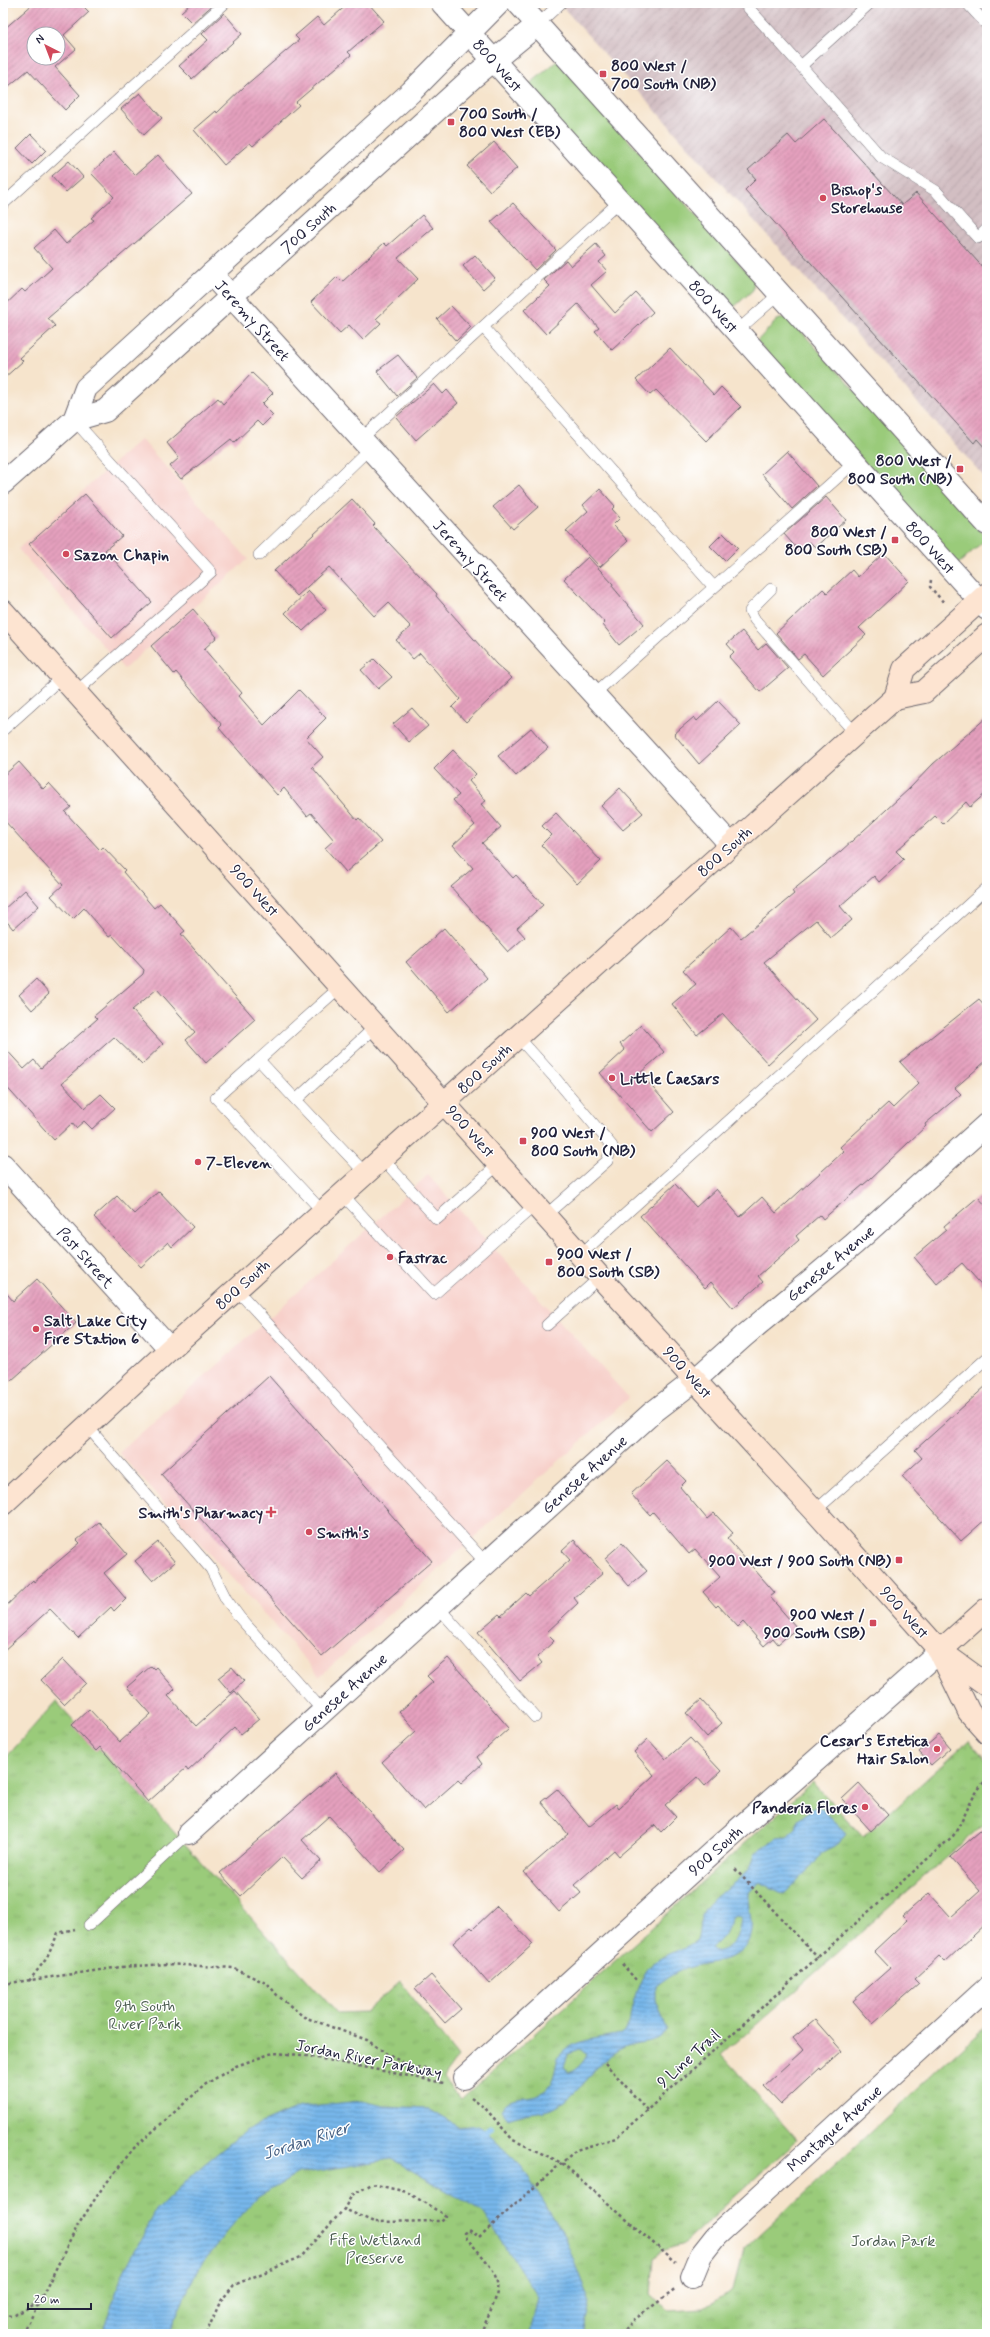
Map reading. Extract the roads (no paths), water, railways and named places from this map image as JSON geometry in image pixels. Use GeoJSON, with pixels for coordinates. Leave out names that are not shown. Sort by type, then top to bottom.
{"type":"FeatureCollection","features":[{"type":"Feature","properties":{"kind":"main road"},"geometry":{"type":"LineString","coordinates":[[984,601],[904,669],[895,698],[924,692],[987,635]]}},
{"type":"Feature","properties":{"kind":"main road","name":"900 West"},"geometry":{"type":"LineString","coordinates":[[3,611],[500,1163],[580,1255],[815,1511],[940,1651],[987,1685]]}},
{"type":"Feature","properties":{"kind":"main road","name":"800 South"},"geometry":{"type":"LineString","coordinates":[[3,1504],[170,1349],[895,698]]}},
{"type":"Feature","properties":{"kind":"main road","name":"900 South"},"geometry":{"type":"LineString","coordinates":[[940,1651],[987,1609]]}},
{"type":"Feature","properties":{"kind":"main road","name":"900 West"},"geometry":{"type":"LineString","coordinates":[[940,1651],[970,1712],[987,1732]]}},
{"type":"Feature","properties":{"kind":"street","name":"800 West"},"geometry":{"type":"LineString","coordinates":[[442,3],[736,331],[984,601]]}},
{"type":"Feature","properties":{"kind":"street","name":"700 South"},"geometry":{"type":"LineString","coordinates":[[74,420],[86,388],[346,151],[470,34],[499,3]]}},
{"type":"Feature","properties":{"kind":"street"},"geometry":{"type":"LineString","coordinates":[[518,3],[987,524]]}},
{"type":"Feature","properties":{"kind":"street","name":"700 South"},"geometry":{"type":"LineString","coordinates":[[3,483],[74,420],[106,411],[494,60],[537,25]]}},
{"type":"Feature","properties":{"kind":"street"},"geometry":{"type":"LineString","coordinates":[[346,151],[367,174]]}},
{"type":"Feature","properties":{"kind":"street","name":"Jeremy Street"},"geometry":{"type":"LineString","coordinates":[[212,274],[731,845]]}},
{"type":"Feature","properties":{"kind":"street","name":"Genesee Avenue"},"geometry":{"type":"LineString","coordinates":[[189,1833],[652,1413],[695,1380],[743,1337],[854,1244],[987,1124]]}},
{"type":"Feature","properties":{"kind":"street","name":"Post Street"},"geometry":{"type":"LineString","coordinates":[[3,1165],[170,1349]]}},
{"type":"Feature","properties":{"kind":"street","name":"900 South"},"geometry":{"type":"LineString","coordinates":[[458,2085],[717,1848],[940,1651]]}},
{"type":"Feature","properties":{"kind":"street","name":"Montague Avenue"},"geometry":{"type":"LineString","coordinates":[[692,2277],[701,2255],[716,2236],[987,1988]]}},
{"type":"Feature","properties":{"kind":"lane"},"geometry":{"type":"LineString","coordinates":[[3,204],[225,3]]}},
{"type":"Feature","properties":{"kind":"lane"},"geometry":{"type":"LineString","coordinates":[[537,25],[561,3]]}},
{"type":"Feature","properties":{"kind":"lane"},"geometry":{"type":"LineString","coordinates":[[744,3],[882,157],[936,191],[978,238],[987,229]]}},
{"type":"Feature","properties":{"kind":"lane"},"geometry":{"type":"LineString","coordinates":[[801,66],[870,3]]}},
{"type":"Feature","properties":{"kind":"lane"},"geometry":{"type":"LineString","coordinates":[[967,3],[987,25]]}},
{"type":"Feature","properties":{"kind":"lane"},"geometry":{"type":"LineString","coordinates":[[259,555],[366,444],[483,327],[620,201]]}},
{"type":"Feature","properties":{"kind":"lane"},"geometry":{"type":"LineString","coordinates":[[736,331],[779,294]]}},
{"type":"Feature","properties":{"kind":"lane"},"geometry":{"type":"LineString","coordinates":[[483,327],[713,586]]}},
{"type":"Feature","properties":{"kind":"lane"},"geometry":{"type":"LineString","coordinates":[[3,730],[69,684],[211,572],[74,420]]}},
{"type":"Feature","properties":{"kind":"lane"},"geometry":{"type":"LineString","coordinates":[[594,694],[713,586],[855,462]]}},
{"type":"Feature","properties":{"kind":"lane"},"geometry":{"type":"LineString","coordinates":[[771,589],[750,611],[755,620],[856,733]]}},
{"type":"Feature","properties":{"kind":"lane"},"geometry":{"type":"LineString","coordinates":[[580,1255],[987,888]]}},
{"type":"Feature","properties":{"kind":"lane"},"geometry":{"type":"LineString","coordinates":[[323,1212],[216,1098],[341,986]]}},
{"type":"Feature","properties":{"kind":"lane"},"geometry":{"type":"LineString","coordinates":[[296,1100],[376,1026]]}},
{"type":"Feature","properties":{"kind":"lane"},"geometry":{"type":"LineString","coordinates":[[343,1195],[434,1294],[540,1210],[607,1161],[612,1146],[560,1083],[518,1037]]}},
{"type":"Feature","properties":{"kind":"lane"},"geometry":{"type":"LineString","coordinates":[[259,1060],[366,1174]]}},
{"type":"Feature","properties":{"kind":"lane"},"geometry":{"type":"LineString","coordinates":[[383,1159],[437,1218],[500,1163]]}},
{"type":"Feature","properties":{"kind":"lane"},"geometry":{"type":"LineString","coordinates":[[547,1325],[600,1277]]}},
{"type":"Feature","properties":{"kind":"lane"},"geometry":{"type":"LineString","coordinates":[[237,1290],[486,1563]]}},
{"type":"Feature","properties":{"kind":"lane"},"geometry":{"type":"LineString","coordinates":[[815,1511],[987,1358]]}},
{"type":"Feature","properties":{"kind":"lane"},"geometry":{"type":"LineString","coordinates":[[87,1426],[211,1569],[226,1599],[240,1618],[323,1711]]}},
{"type":"Feature","properties":{"kind":"lane"},"geometry":{"type":"LineString","coordinates":[[438,1607],[535,1717]]}},
{"type":"Feature","properties":{"kind":"lane"},"geometry":{"type":"LineString","coordinates":[[89,1925],[189,1833]]}},
{"type":"Feature","properties":{"kind":"water"},"geometry":{"type":"Polygon","coordinates":[[[815,1807],[821,1808],[847,1833],[838,1844],[822,1852],[807,1872],[784,1894],[760,1882],[748,1893],[751,1930],[746,1945],[741,1951],[726,1959],[686,1968],[668,1977],[656,1986],[656,2000],[667,2029],[662,2035],[651,2041],[626,2046],[610,2056],[573,2094],[556,2107],[548,2110],[519,2115],[508,2119],[501,2110],[505,2104],[516,2098],[540,2094],[549,2087],[561,2053],[576,2044],[621,2034],[625,2031],[629,2024],[632,2007],[638,1988],[647,1970],[652,1964],[664,1956],[697,1940],[701,1917],[708,1905],[742,1877],[752,1863],[755,1853],[777,1838],[787,1837],[796,1829],[798,1820],[815,1807]],[[733,1917],[726,1933],[711,1948],[715,1951],[727,1947],[735,1940],[739,1930],[741,1917],[733,1917]],[[579,2049],[568,2053],[564,2067],[569,2073],[575,2070],[585,2059],[587,2053],[579,2049]]]}},
{"type":"Feature","properties":{"kind":"water","name":"Jordan River"},"geometry":{"type":"Polygon","coordinates":[[[361,2101],[384,2106],[427,2108],[459,2127],[479,2125],[522,2167],[563,2233],[590,2303],[583,2334],[530,2334],[538,2297],[483,2212],[392,2159],[298,2174],[258,2197],[227,2231],[197,2270],[168,2334],[102,2334],[122,2275],[156,2211],[202,2166],[245,2131],[300,2107],[361,2101]]]}},
{"type":"Feature","properties":{"kind":"waterway"},"geometry":{"type":"LineString","coordinates":[[481,2135],[491,2128]]}},
{"type":"Feature","properties":{"kind":"place","name":"800 West / 700 South (NB)"},"geometry":{"type":"Point","coordinates":[603,74]}},
{"type":"Feature","properties":{"kind":"place","name":"700 South / 800 West (EB)"},"geometry":{"type":"Point","coordinates":[451,122]}},
{"type":"Feature","properties":{"kind":"place","name":"Bishop's Storehouse"},"geometry":{"type":"Point","coordinates":[823,198]}},
{"type":"Feature","properties":{"kind":"place","name":"800 West / 800 South (NB)"},"geometry":{"type":"Point","coordinates":[960,469]}},
{"type":"Feature","properties":{"kind":"place","name":"800 West / 800 South (SB)"},"geometry":{"type":"Point","coordinates":[895,540]}},
{"type":"Feature","properties":{"kind":"place","name":"Sazon Chapin"},"geometry":{"type":"Point","coordinates":[66,554]}},
{"type":"Feature","properties":{"kind":"place","name":"Little Caesars"},"geometry":{"type":"Point","coordinates":[612,1078]}},
{"type":"Feature","properties":{"kind":"place","name":"900 West / 800 South (NB)"},"geometry":{"type":"Point","coordinates":[523,1141]}},
{"type":"Feature","properties":{"kind":"place","name":"7-Eleven"},"geometry":{"type":"Point","coordinates":[198,1162]}},
{"type":"Feature","properties":{"kind":"place","name":"Fastrac"},"geometry":{"type":"Point","coordinates":[390,1257]}},
{"type":"Feature","properties":{"kind":"place","name":"900 West / 800 South (SB)"},"geometry":{"type":"Point","coordinates":[549,1262]}},
{"type":"Feature","properties":{"kind":"place","name":"Salt Lake City Fire Station 6"},"geometry":{"type":"Point","coordinates":[36,1329]}},
{"type":"Feature","properties":{"kind":"place","name":"Smith's Pharmacy"},"geometry":{"type":"Point","coordinates":[271,1512]}},
{"type":"Feature","properties":{"kind":"place","name":"Smith's"},"geometry":{"type":"Point","coordinates":[309,1532]}},
{"type":"Feature","properties":{"kind":"place","name":"900 West / 900 South (NB)"},"geometry":{"type":"Point","coordinates":[899,1560]}},
{"type":"Feature","properties":{"kind":"place","name":"900 West / 900 South (SB)"},"geometry":{"type":"Point","coordinates":[873,1623]}},
{"type":"Feature","properties":{"kind":"place","name":"Cesar's Estetica Hair Salon"},"geometry":{"type":"Point","coordinates":[937,1749]}},
{"type":"Feature","properties":{"kind":"place","name":"Panderia Flores"},"geometry":{"type":"Point","coordinates":[865,1807]}},
{"type":"Feature","properties":{"kind":"park label","name":"9th South River Park"},"geometry":{"type":"Point","coordinates":[145,2014]}},
{"type":"Feature","properties":{"kind":"park label","name":"Jordan Park"},"geometry":{"type":"Point","coordinates":[893,2240]}},
{"type":"Feature","properties":{"kind":"park label","name":"Fife Wetland Preserve"},"geometry":{"type":"Point","coordinates":[375,2248]}}]}
